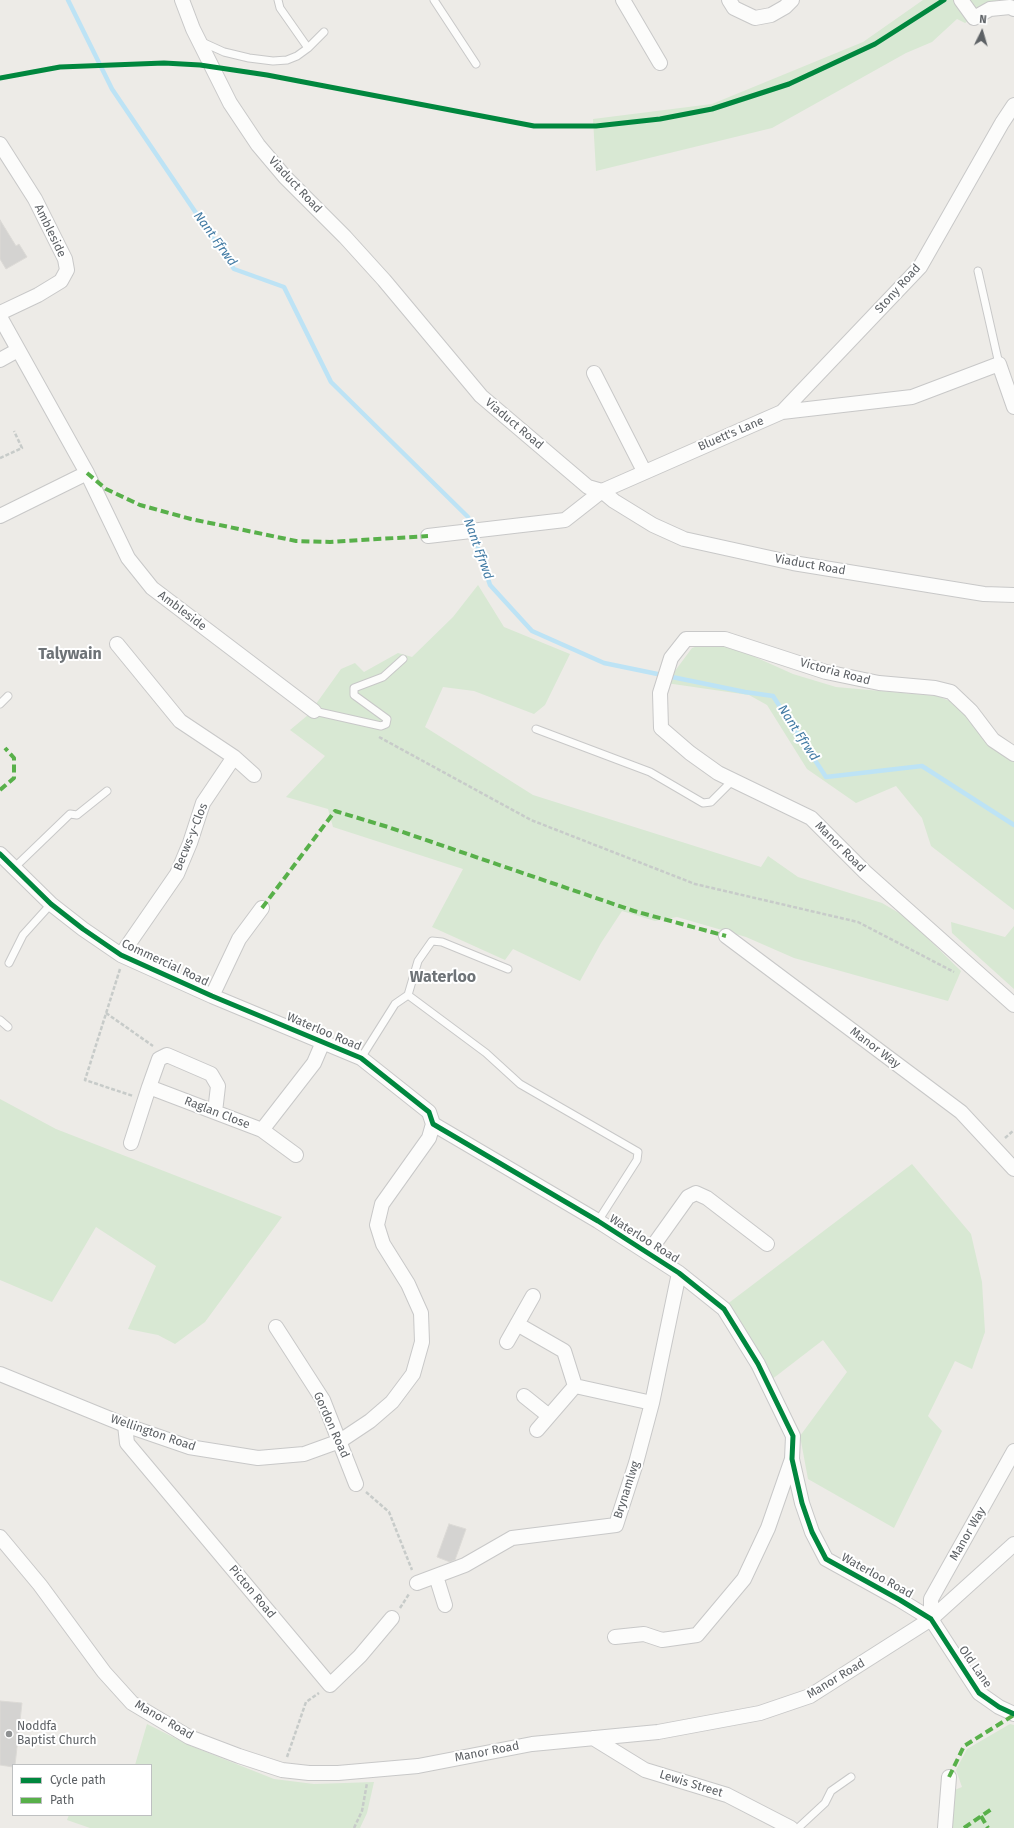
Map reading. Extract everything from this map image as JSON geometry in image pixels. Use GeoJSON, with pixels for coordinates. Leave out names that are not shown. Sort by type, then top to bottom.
{"type":"FeatureCollection","features":[{"type":"Feature","properties":{"kind":"street","name":"Viaduct Road"},"geometry":{"type":"LineString","coordinates":[[182,0],[230,103],[258,145],[285,177],[345,237],[384,280],[481,396],[588,487],[602,490],[614,501],[653,525],[684,539],[793,563],[984,594],[1014,595]]}},
{"type":"Feature","properties":{"kind":"street"},"geometry":{"type":"LineString","coordinates":[[623,0],[660,63]]}},
{"type":"Feature","properties":{"kind":"street"},"geometry":{"type":"LineString","coordinates":[[729,0],[734,8],[755,18],[771,15],[785,8],[792,0]]}},
{"type":"Feature","properties":{"kind":"street"},"geometry":{"type":"LineString","coordinates":[[961,0],[974,18],[990,9],[1010,7],[1014,9]]}},
{"type":"Feature","properties":{"kind":"street","name":"Stony Road"},"geometry":{"type":"LineString","coordinates":[[782,412],[920,267],[1002,123],[1014,105]]}},
{"type":"Feature","properties":{"kind":"street","name":"Ambleside"},"geometry":{"type":"LineString","coordinates":[[0,144],[35,200],[65,259],[67,270],[61,281],[38,295],[0,313]]}},
{"type":"Feature","properties":{"kind":"street","name":"Ambleside"},"geometry":{"type":"LineString","coordinates":[[0,317],[87,473],[128,558],[152,588],[314,711]]}},
{"type":"Feature","properties":{"kind":"street"},"geometry":{"type":"LineString","coordinates":[[0,360],[18,350]]}},
{"type":"Feature","properties":{"kind":"street"},"geometry":{"type":"LineString","coordinates":[[999,364],[1014,407]]}},
{"type":"Feature","properties":{"kind":"street","name":"Bluett's Lane"},"geometry":{"type":"LineString","coordinates":[[428,536],[565,520],[602,490],[782,412],[912,397],[999,364]]}},
{"type":"Feature","properties":{"kind":"street"},"geometry":{"type":"LineString","coordinates":[[594,373],[644,471]]}},
{"type":"Feature","properties":{"kind":"street"},"geometry":{"type":"LineString","coordinates":[[0,516],[87,473]]}},
{"type":"Feature","properties":{"kind":"street","name":"Victoria Road"},"geometry":{"type":"LineString","coordinates":[[662,685],[671,658],[686,639],[725,639],[826,672],[878,683],[951,692],[971,711],[993,740],[1014,754]]}},
{"type":"Feature","properties":{"kind":"street"},"geometry":{"type":"LineString","coordinates":[[117,644],[180,721],[234,757],[254,775]]}},
{"type":"Feature","properties":{"kind":"street","name":"Manor Road"},"geometry":{"type":"LineString","coordinates":[[662,685],[660,693],[662,728],[690,754],[732,781],[811,818],[865,872],[1014,1005]]}},
{"type":"Feature","properties":{"kind":"street","name":"Becws-y-Clos"},"geometry":{"type":"LineString","coordinates":[[122,955],[177,874],[204,803],[234,757]]}},
{"type":"Feature","properties":{"kind":"street","name":"Commercial Road"},"geometry":{"type":"LineString","coordinates":[[0,854],[15,867],[51,904],[83,930],[122,955],[212,996]]}},
{"type":"Feature","properties":{"kind":"street"},"geometry":{"type":"LineString","coordinates":[[212,996],[239,940],[262,908]]}},
{"type":"Feature","properties":{"kind":"street","name":"Manor Way"},"geometry":{"type":"LineString","coordinates":[[726,936],[961,1112],[1014,1169]]}},
{"type":"Feature","properties":{"kind":"street","name":"Waterloo Road"},"geometry":{"type":"LineString","coordinates":[[212,996],[361,1058],[429,1112],[433,1124],[598,1221],[679,1273],[724,1309],[758,1364],[793,1436],[792,1459],[802,1503],[812,1532],[826,1559],[931,1619]]}},
{"type":"Feature","properties":{"kind":"street","name":"Raglan Close"},"geometry":{"type":"LineString","coordinates":[[147,1093],[215,1112],[262,1130],[314,1063],[323,1042]]}},
{"type":"Feature","properties":{"kind":"street"},"geometry":{"type":"LineString","coordinates":[[130,1143],[159,1060],[167,1056],[211,1074],[218,1086],[215,1112]]}},
{"type":"Feature","properties":{"kind":"street","name":"Wellington Road"},"geometry":{"type":"LineString","coordinates":[[0,1374],[125,1425],[189,1447],[258,1458],[304,1454],[340,1441],[370,1421],[392,1402],[413,1374],[415,1368],[422,1342],[421,1313],[408,1284],[383,1244],[377,1225],[382,1204],[429,1138],[433,1124]]}},
{"type":"Feature","properties":{"kind":"street"},"geometry":{"type":"LineString","coordinates":[[262,1130],[296,1155]]}},
{"type":"Feature","properties":{"kind":"street"},"geometry":{"type":"LineString","coordinates":[[648,1253],[688,1197],[696,1193],[707,1198],[767,1244]]}},
{"type":"Feature","properties":{"kind":"street","name":"Brynamlwg"},"geometry":{"type":"LineString","coordinates":[[417,1583],[465,1565],[512,1538],[616,1525],[636,1463],[652,1403],[679,1273]]}},
{"type":"Feature","properties":{"kind":"street"},"geometry":{"type":"LineString","coordinates":[[507,1342],[533,1296]]}},
{"type":"Feature","properties":{"kind":"street"},"geometry":{"type":"LineString","coordinates":[[516,1324],[564,1350],[575,1386]]}},
{"type":"Feature","properties":{"kind":"street","name":"Gordon Road"},"geometry":{"type":"LineString","coordinates":[[276,1327],[323,1400],[356,1484]]}},
{"type":"Feature","properties":{"kind":"street"},"geometry":{"type":"LineString","coordinates":[[575,1386],[652,1403]]}},
{"type":"Feature","properties":{"kind":"street"},"geometry":{"type":"LineString","coordinates":[[536,1430],[575,1386]]}},
{"type":"Feature","properties":{"kind":"street"},"geometry":{"type":"LineString","coordinates":[[524,1396],[548,1416]]}},
{"type":"Feature","properties":{"kind":"street","name":"Picton Road"},"geometry":{"type":"LineString","coordinates":[[125,1425],[127,1444],[330,1685]]}},
{"type":"Feature","properties":{"kind":"street","name":"Manor Way"},"geometry":{"type":"LineString","coordinates":[[931,1619],[932,1599],[1014,1451]]}},
{"type":"Feature","properties":{"kind":"street"},"geometry":{"type":"LineString","coordinates":[[615,1637],[644,1634],[662,1640],[697,1635],[744,1579],[768,1528],[792,1459]]}},
{"type":"Feature","properties":{"kind":"street","name":"Manor Road"},"geometry":{"type":"LineString","coordinates":[[0,1537],[40,1585],[104,1672],[132,1703],[189,1737],[282,1770],[309,1773],[418,1766],[532,1744],[658,1732],[760,1713],[810,1696],[931,1619],[1014,1544]]}},
{"type":"Feature","properties":{"kind":"street"},"geometry":{"type":"LineString","coordinates":[[436,1576],[445,1605]]}},
{"type":"Feature","properties":{"kind":"street"},"geometry":{"type":"LineString","coordinates":[[330,1685],[360,1656],[392,1618]]}},
{"type":"Feature","properties":{"kind":"street","name":"Old Lane"},"geometry":{"type":"LineString","coordinates":[[931,1619],[979,1693],[999,1707],[1014,1714]]}},
{"type":"Feature","properties":{"kind":"street","name":"Lewis Street"},"geometry":{"type":"LineString","coordinates":[[593,1738],[645,1770],[727,1795],[791,1828]]}},
{"type":"Feature","properties":{"kind":"street"},"geometry":{"type":"LineString","coordinates":[[945,1828],[949,1777]]}},
{"type":"Feature","properties":{"kind":"lane"},"geometry":{"type":"LineString","coordinates":[[278,0],[280,8],[308,48]]}},
{"type":"Feature","properties":{"kind":"lane"},"geometry":{"type":"LineString","coordinates":[[434,0],[476,64]]}},
{"type":"Feature","properties":{"kind":"lane"},"geometry":{"type":"LineString","coordinates":[[200,41],[224,52],[273,62],[287,60],[308,48],[324,32]]}},
{"type":"Feature","properties":{"kind":"lane"},"geometry":{"type":"LineString","coordinates":[[978,271],[999,364]]}},
{"type":"Feature","properties":{"kind":"lane","name":"Ambleside"},"geometry":{"type":"LineString","coordinates":[[314,711],[381,726],[386,724],[387,719],[354,695],[354,688],[383,677],[403,659]]}},
{"type":"Feature","properties":{"kind":"lane"},"geometry":{"type":"LineString","coordinates":[[0,704],[8,696]]}},
{"type":"Feature","properties":{"kind":"lane"},"geometry":{"type":"LineString","coordinates":[[536,729],[650,772],[703,803],[711,802],[732,781]]}},
{"type":"Feature","properties":{"kind":"lane"},"geometry":{"type":"LineString","coordinates":[[15,867],[70,814],[78,815],[107,791]]}},
{"type":"Feature","properties":{"kind":"lane"},"geometry":{"type":"LineString","coordinates":[[9,964],[23,935],[51,904]]}},
{"type":"Feature","properties":{"kind":"lane"},"geometry":{"type":"LineString","coordinates":[[361,1058],[395,1004],[408,995],[418,962],[432,941],[442,942],[508,969]]}},
{"type":"Feature","properties":{"kind":"lane"},"geometry":{"type":"LineString","coordinates":[[408,995],[486,1053],[520,1084],[638,1152],[637,1160],[598,1221]]}},
{"type":"Feature","properties":{"kind":"lane"},"geometry":{"type":"LineString","coordinates":[[0,1020],[8,1027]]}},
{"type":"Feature","properties":{"kind":"lane"},"geometry":{"type":"LineString","coordinates":[[798,1828],[825,1803],[831,1791],[851,1777]]}},
{"type":"Feature","properties":{"kind":"path"},"geometry":{"type":"LineString","coordinates":[[0,458],[22,448],[14,431]]}},
{"type":"Feature","properties":{"kind":"path"},"geometry":{"type":"LineString","coordinates":[[373,734],[531,820],[695,884],[858,922],[957,974]]}},
{"type":"Feature","properties":{"kind":"path"},"geometry":{"type":"LineString","coordinates":[[122,955],[121,965],[85,1080],[147,1093]]}},
{"type":"Feature","properties":{"kind":"path"},"geometry":{"type":"LineString","coordinates":[[106,1013],[167,1056]]}},
{"type":"Feature","properties":{"kind":"path"},"geometry":{"type":"LineString","coordinates":[[356,1484],[389,1512],[417,1583],[392,1618]]}},
{"type":"Feature","properties":{"kind":"path"},"geometry":{"type":"LineString","coordinates":[[282,1770],[306,1702],[330,1685]]}},
{"type":"Feature","properties":{"kind":"path"},"geometry":{"type":"LineString","coordinates":[[354,1828],[362,1811],[368,1770]]}},
{"type":"Feature","properties":{"kind":"green space"},"geometry":{"type":"Polygon","coordinates":[[[923,0],[998,0],[965,23],[957,19],[932,42],[906,53],[772,128],[596,171],[593,119],[712,104],[863,42],[923,0]]]}},
{"type":"Feature","properties":{"kind":"green space"},"geometry":{"type":"Polygon","coordinates":[[[478,585],[504,627],[570,654],[545,705],[534,714],[474,691],[443,687],[425,727],[533,795],[761,867],[768,856],[798,877],[882,903],[906,917],[961,971],[948,1001],[794,958],[746,937],[677,917],[655,921],[622,911],[601,943],[580,981],[513,949],[505,960],[432,927],[463,869],[333,827],[328,809],[286,797],[325,756],[290,730],[308,715],[341,669],[355,663],[364,672],[398,653],[412,657],[453,617],[478,585]]]}},
{"type":"Feature","properties":{"kind":"green space"},"geometry":{"type":"Polygon","coordinates":[[[710,642],[744,652],[793,674],[836,687],[937,696],[955,703],[1014,760],[1014,910],[931,846],[922,818],[896,786],[856,803],[807,769],[767,705],[749,695],[666,683],[692,648],[710,642]]]}},
{"type":"Feature","properties":{"kind":"green space"},"geometry":{"type":"Polygon","coordinates":[[[951,922],[1005,937],[1014,926],[1014,989],[952,933],[951,922]]]}},
{"type":"Feature","properties":{"kind":"green space"},"geometry":{"type":"Polygon","coordinates":[[[0,1099],[56,1129],[282,1217],[205,1322],[175,1344],[158,1335],[128,1329],[156,1266],[96,1227],[52,1302],[0,1280],[0,1099]]]}},
{"type":"Feature","properties":{"kind":"green space"},"geometry":{"type":"Polygon","coordinates":[[[912,1164],[971,1234],[982,1282],[985,1332],[972,1369],[955,1361],[928,1416],[942,1431],[894,1528],[808,1479],[800,1436],[847,1372],[823,1340],[771,1380],[744,1327],[726,1305],[912,1164]]]}},
{"type":"Feature","properties":{"kind":"green space"},"geometry":{"type":"Polygon","coordinates":[[[147,1724],[191,1746],[274,1779],[314,1784],[374,1782],[367,1813],[360,1828],[90,1828],[67,1820],[69,1816],[152,1816],[152,1764],[135,1764],[147,1724]]]}},
{"type":"Feature","properties":{"kind":"green space"},"geometry":{"type":"Polygon","coordinates":[[[1010,1724],[1014,1725],[1014,1828],[950,1828],[952,1791],[962,1787],[956,1770],[967,1749],[1010,1724]]]}},
{"type":"Feature","properties":{"kind":"building"},"geometry":{"type":"Polygon","coordinates":[[[0,220],[16,246],[19,244],[27,257],[6,269],[0,259],[0,220]]]}},
{"type":"Feature","properties":{"kind":"building"},"geometry":{"type":"Polygon","coordinates":[[[449,1524],[466,1529],[455,1560],[450,1562],[437,1557],[449,1524]]]}},
{"type":"Feature","properties":{"kind":"building","name":"Noddfa Baptist Church"},"geometry":{"type":"Polygon","coordinates":[[[0,1701],[22,1703],[15,1764],[12,1764],[12,1767],[0,1765],[0,1701]]]}},
{"type":"Feature","properties":{"kind":"waterway","name":"Nant Ffrwd"},"geometry":{"type":"LineString","coordinates":[[68,0],[112,89],[234,269],[284,287],[331,382],[468,517],[490,585],[532,631],[604,663],[745,692],[773,696],[826,777],[922,766],[1014,825]]}},
{"type":"Feature","properties":{"kind":"marked path"},"geometry":{"type":"LineString","coordinates":[[87,473],[106,489],[140,505],[191,519],[296,541],[330,542],[428,536]]}},
{"type":"Feature","properties":{"kind":"marked path"},"geometry":{"type":"LineString","coordinates":[[0,790],[14,778],[14,758],[5,748]]}},
{"type":"Feature","properties":{"kind":"marked path"},"geometry":{"type":"LineString","coordinates":[[262,908],[335,811],[388,827],[634,911],[726,936]]}},
{"type":"Feature","properties":{"kind":"marked path"},"geometry":{"type":"LineString","coordinates":[[949,1777],[964,1746],[1014,1715]]}},
{"type":"Feature","properties":{"kind":"marked path"},"geometry":{"type":"LineString","coordinates":[[964,1828],[993,1808]]}},
{"type":"Feature","properties":{"kind":"marked path"},"geometry":{"type":"LineString","coordinates":[[981,1816],[988,1828]]}},
{"type":"Feature","properties":{"kind":"cycle path"},"geometry":{"type":"LineString","coordinates":[[0,78],[60,67],[164,63],[200,65],[267,75],[534,126],[596,126],[660,119],[712,109],[789,84],[875,44],[944,0]]}},
{"type":"Feature","properties":{"kind":"cycle path"},"geometry":{"type":"LineString","coordinates":[[0,854],[51,904],[83,929],[121,955],[212,996],[361,1058],[429,1112],[433,1124],[598,1221],[679,1273],[724,1309],[758,1364],[793,1436],[792,1459],[802,1503],[812,1532],[826,1559],[931,1619],[979,1693],[999,1707],[1014,1714]]}},
{"type":"Feature","properties":{"kind":"place","name":"Noddfa Baptist Church"},"geometry":{"type":"Point","coordinates":[9,1734]}},
{"type":"Feature","properties":{"kind":"district","name":"Talywain"},"geometry":{"type":"Point","coordinates":[70,655]}},
{"type":"Feature","properties":{"kind":"district","name":"Waterloo"},"geometry":{"type":"Point","coordinates":[443,978]}}]}
